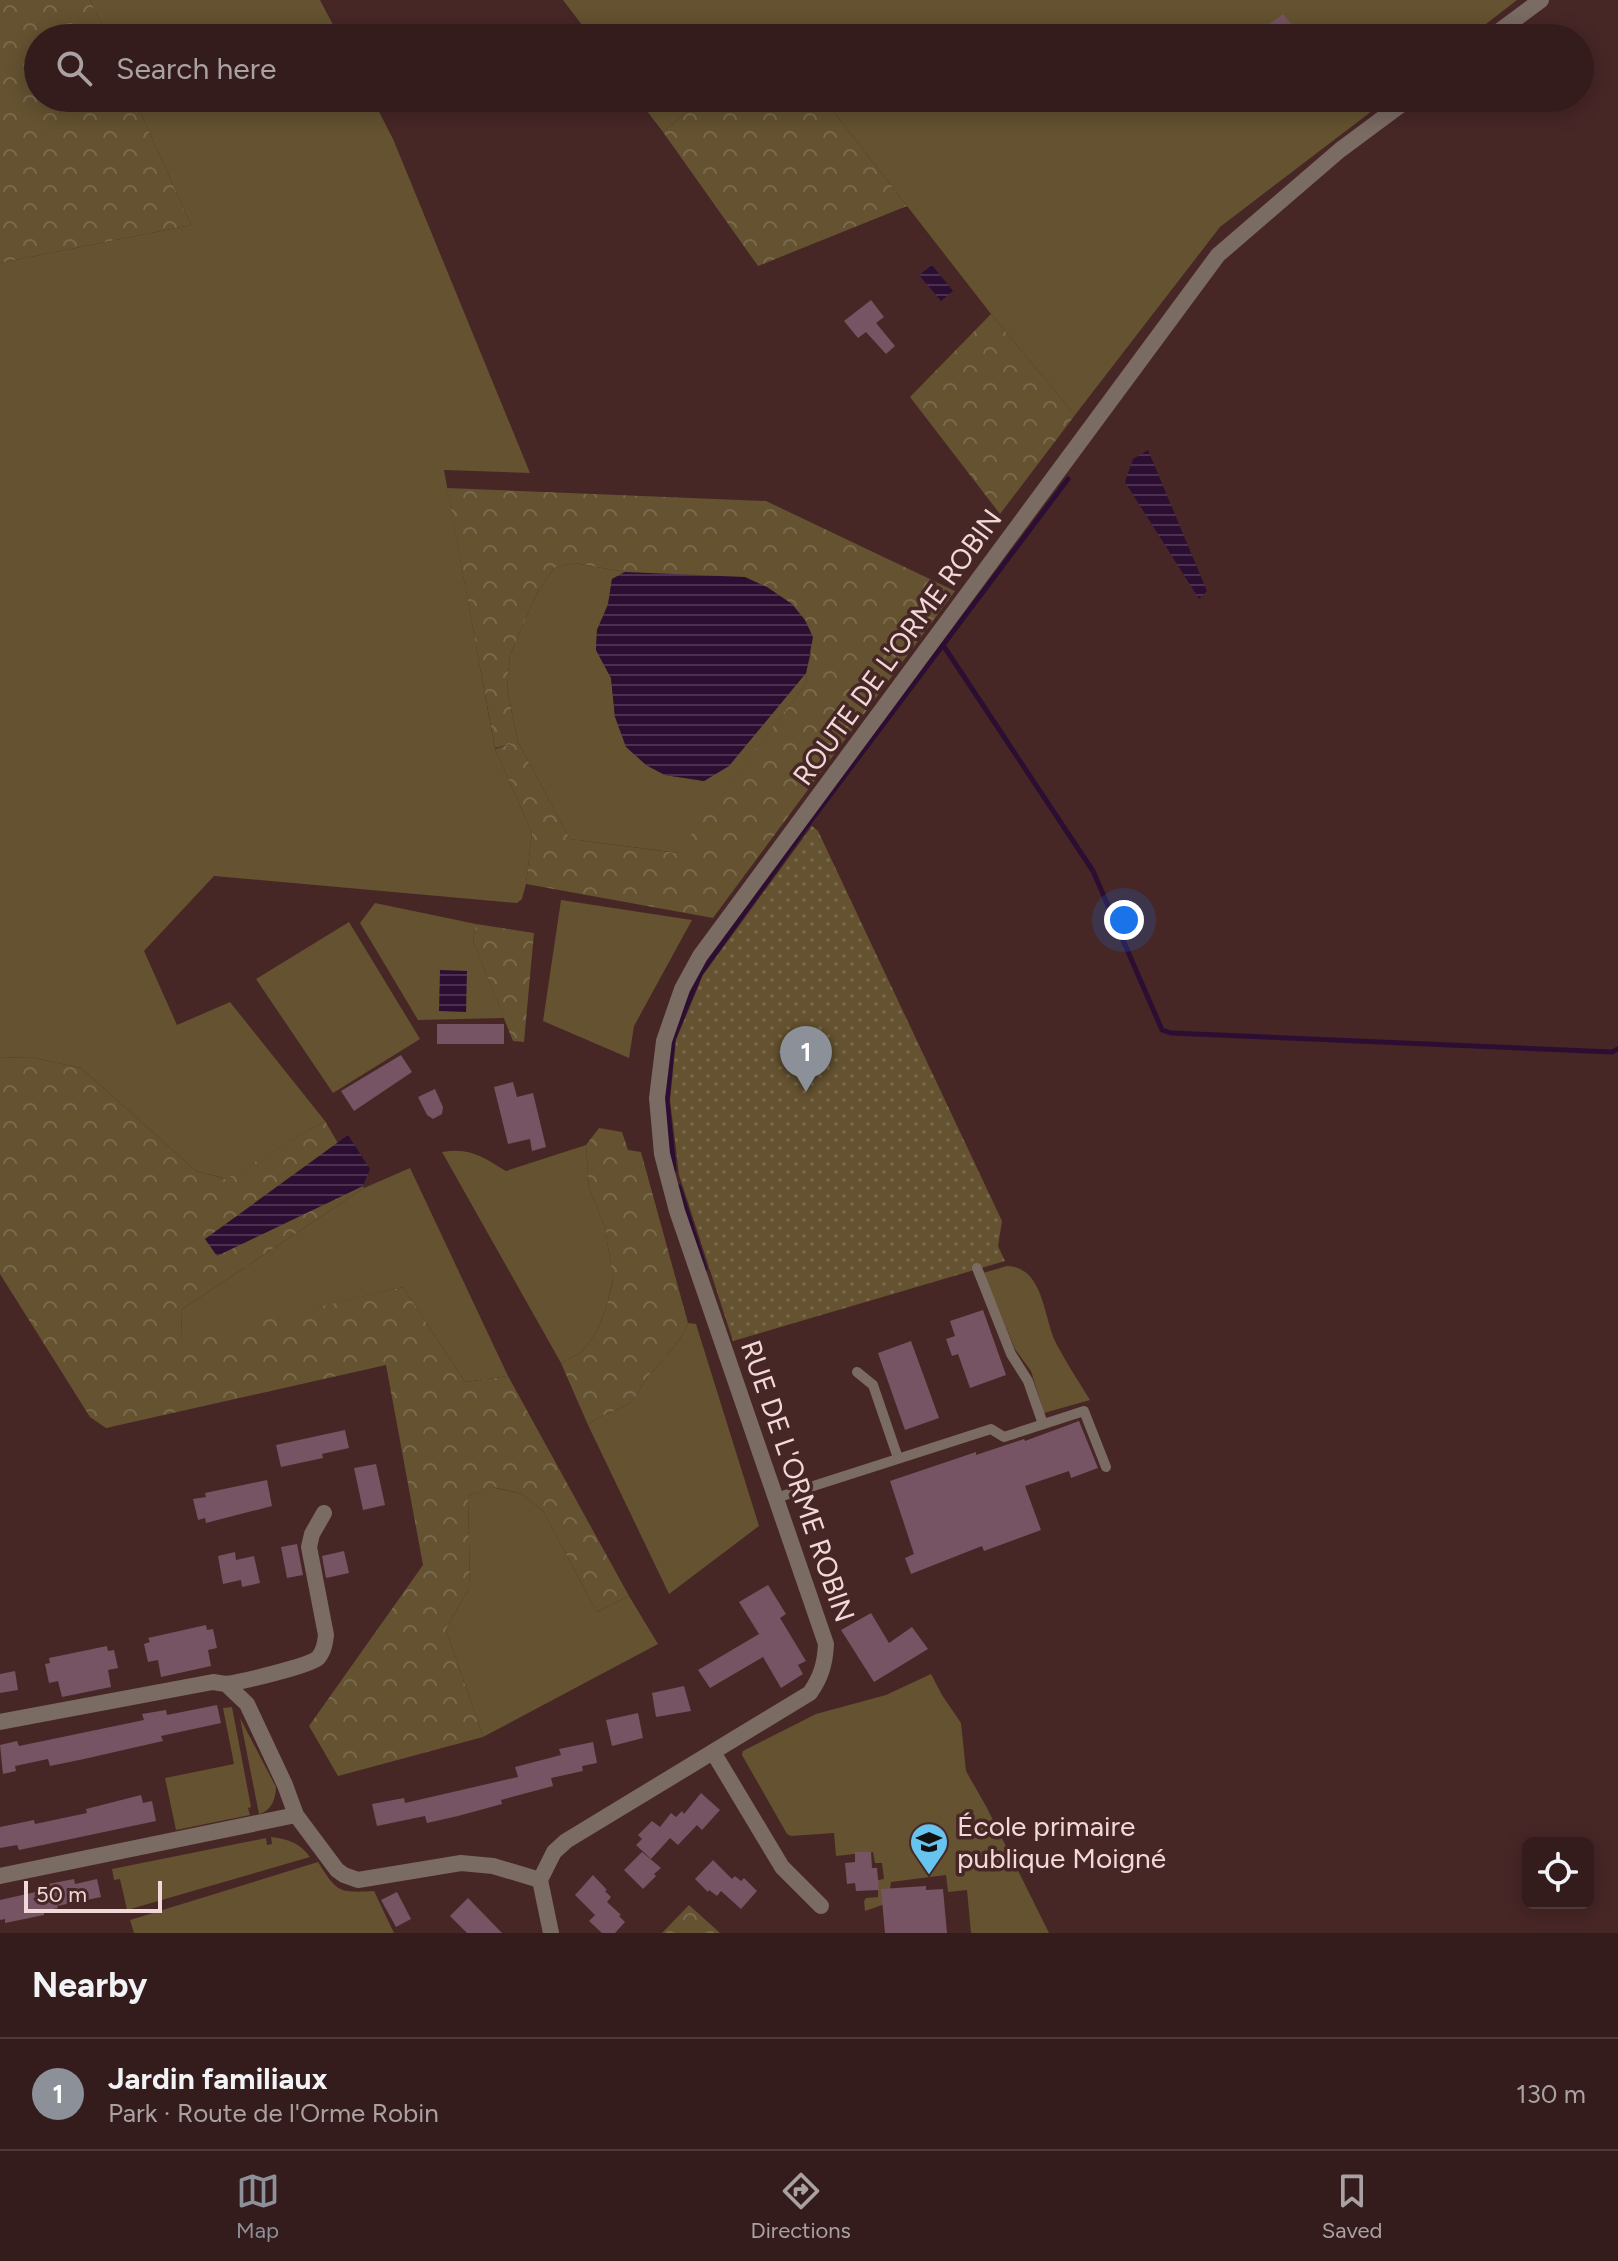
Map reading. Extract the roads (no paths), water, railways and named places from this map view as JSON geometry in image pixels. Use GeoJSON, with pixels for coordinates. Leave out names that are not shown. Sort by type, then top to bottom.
{"type":"FeatureCollection","features":[{"type":"Feature","properties":{"kind":"street"},"geometry":{"type":"LineString","coordinates":[[1509,24],[1541,0]]}},
{"type":"Feature","properties":{"kind":"street","name":"ROUTE DE L'ORME ROBIN"},"geometry":{"type":"LineString","coordinates":[[717,1327],[673,1196],[662,1154],[657,1098],[664,1041],[682,989],[700,956],[1218,255],[1340,150],[1391,112]]}},
{"type":"Feature","properties":{"kind":"street","name":"RUE DE L'ORME ROBIN"},"geometry":{"type":"LineString","coordinates":[[540,1880],[554,1852],[566,1841],[810,1693],[820,1679],[826,1644],[717,1327]]}},
{"type":"Feature","properties":{"kind":"street"},"geometry":{"type":"LineString","coordinates":[[0,1722],[213,1682],[226,1684],[304,1665],[317,1658],[325,1647],[326,1635],[309,1547],[312,1534],[324,1513]]}},
{"type":"Feature","properties":{"kind":"street"},"geometry":{"type":"LineString","coordinates":[[226,1684],[247,1704],[296,1815],[337,1870],[358,1880],[461,1863],[493,1866],[540,1880],[551,1933]]}},
{"type":"Feature","properties":{"kind":"street"},"geometry":{"type":"LineString","coordinates":[[713,1752],[782,1867],[821,1906]]}},
{"type":"Feature","properties":{"kind":"street"},"geometry":{"type":"LineString","coordinates":[[0,1876],[296,1815]]}},
{"type":"Feature","properties":{"kind":"lane"},"geometry":{"type":"LineString","coordinates":[[977,1268],[1011,1354],[1028,1381],[1043,1424]]}},
{"type":"Feature","properties":{"kind":"lane"},"geometry":{"type":"LineString","coordinates":[[857,1372],[873,1385],[898,1458]]}},
{"type":"Feature","properties":{"kind":"lane"},"geometry":{"type":"LineString","coordinates":[[776,1498],[991,1429],[1004,1437],[1084,1411],[1106,1467]]}},
{"type":"Feature","properties":{"kind":"waterway"},"geometry":{"type":"LineString","coordinates":[[674,1170],[667,1101],[673,1039],[700,974],[809,823],[1068,479]]}},
{"type":"Feature","properties":{"kind":"waterway"},"geometry":{"type":"LineString","coordinates":[[943,645],[1093,871],[1162,1030],[1171,1033],[1612,1052],[1618,1049]]}},
{"type":"Feature","properties":{"kind":"waterway"},"geometry":{"type":"LineString","coordinates":[[679,1187],[705,1269]]}},
{"type":"Feature","properties":{"kind":"place","name":"Jardin familiaux"},"geometry":{"type":"Point","coordinates":[806,1092]}},
{"type":"Feature","properties":{"kind":"place","name":"École primaire publique Moigné"},"geometry":{"type":"Point","coordinates":[929,1876]}}]}
